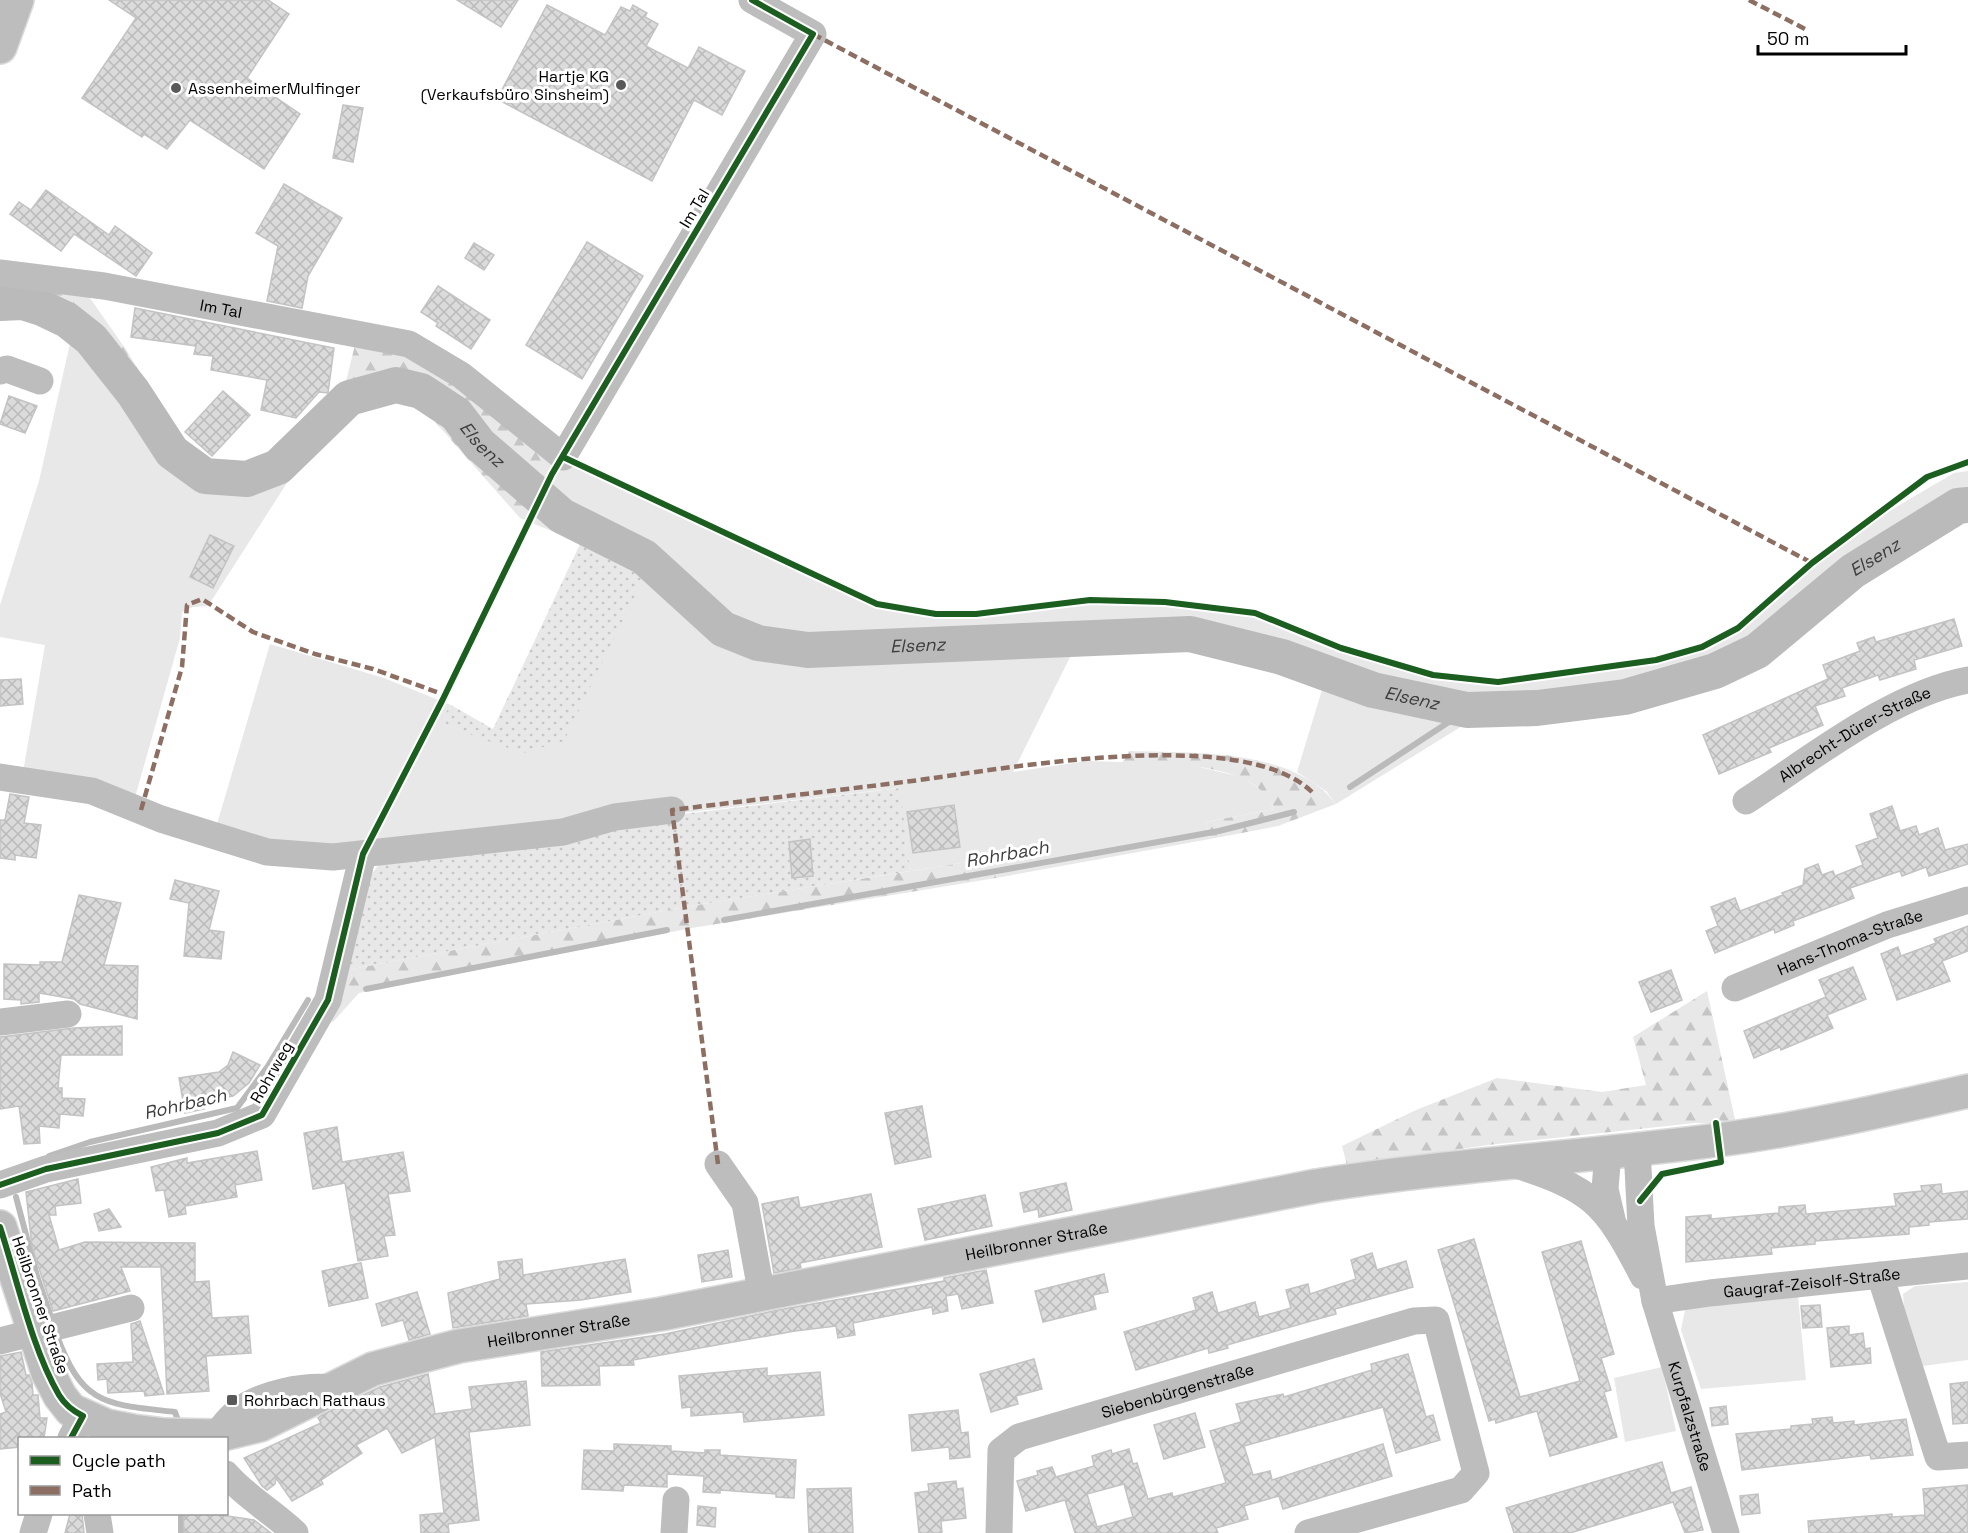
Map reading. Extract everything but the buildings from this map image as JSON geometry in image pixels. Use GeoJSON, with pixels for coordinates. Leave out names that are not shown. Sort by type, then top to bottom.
{"type":"FeatureCollection","features":[{"type":"Feature","properties":{"kind":"main road"},"geometry":{"type":"LineString","coordinates":[[0,47],[17,0]]}},
{"type":"Feature","properties":{"kind":"main road","name":"Heilbronner Straße"},"geometry":{"type":"LineString","coordinates":[[0,1227],[48,1330],[60,1396],[71,1410],[77,1427],[107,1426],[197,1436],[260,1425],[374,1369],[459,1346],[628,1320],[762,1296],[1357,1179],[1622,1151],[1801,1128],[1968,1091]]}},
{"type":"Feature","properties":{"kind":"street","name":"Im Tal"},"geometry":{"type":"LineString","coordinates":[[0,273],[104,286],[409,344],[461,375],[563,457],[813,34],[752,0]]}},
{"type":"Feature","properties":{"kind":"street"},"geometry":{"type":"LineString","coordinates":[[0,371],[7,369],[40,381]]}},
{"type":"Feature","properties":{"kind":"street","name":"Albrecht-Dürer-Straße"},"geometry":{"type":"LineString","coordinates":[[1746,801],[1883,712],[1946,684],[1968,680]]}},
{"type":"Feature","properties":{"kind":"street"},"geometry":{"type":"LineString","coordinates":[[0,777],[92,790],[161,819],[267,852],[333,857],[563,832],[615,818],[672,810]]}},
{"type":"Feature","properties":{"kind":"street","name":"Rohrweg"},"geometry":{"type":"LineString","coordinates":[[0,1185],[46,1169],[218,1133],[262,1115],[328,1000],[363,854]]}},
{"type":"Feature","properties":{"kind":"street","name":"Hans-Thoma-Straße"},"geometry":{"type":"LineString","coordinates":[[1735,988],[1887,925],[1968,900]]}},
{"type":"Feature","properties":{"kind":"street"},"geometry":{"type":"LineString","coordinates":[[0,1022],[68,1014]]}},
{"type":"Feature","properties":{"kind":"street","name":"Kurpfalzstraße"},"geometry":{"type":"LineString","coordinates":[[1622,1151],[1605,1190],[1612,1219],[1655,1301]]}},
{"type":"Feature","properties":{"kind":"street","name":"Kurpfalzstraße"},"geometry":{"type":"LineString","coordinates":[[1622,1151],[1641,1226],[1655,1301],[1726,1533]]}},
{"type":"Feature","properties":{"kind":"street","name":"Kurpfalzstraße"},"geometry":{"type":"LineString","coordinates":[[1509,1163],[1556,1178],[1586,1193],[1612,1219]]}},
{"type":"Feature","properties":{"kind":"street"},"geometry":{"type":"LineString","coordinates":[[718,1164],[745,1203],[762,1296]]}},
{"type":"Feature","properties":{"kind":"street","name":"Gaugraf-Zeisolf-Straße"},"geometry":{"type":"LineString","coordinates":[[1655,1301],[1968,1266]]}},
{"type":"Feature","properties":{"kind":"street"},"geometry":{"type":"LineString","coordinates":[[1880,1275],[1938,1457],[1968,1455]]}},
{"type":"Feature","properties":{"kind":"street"},"geometry":{"type":"LineString","coordinates":[[48,1330],[130,1308]]}},
{"type":"Feature","properties":{"kind":"street","name":"Siebenbürgenstraße"},"geometry":{"type":"LineString","coordinates":[[999,1533],[1001,1451],[1019,1437],[1414,1321],[1436,1320],[1476,1473],[1461,1490],[1308,1533]]}},
{"type":"Feature","properties":{"kind":"street","name":"Heilbronner Straße"},"geometry":{"type":"LineString","coordinates":[[0,1341],[48,1330]]}},
{"type":"Feature","properties":{"kind":"street"},"geometry":{"type":"LineString","coordinates":[[228,1476],[241,1491],[273,1512],[295,1533]]}},
{"type":"Feature","properties":{"kind":"street"},"geometry":{"type":"LineString","coordinates":[[674,1533],[676,1500]]}},
{"type":"Feature","properties":{"kind":"street"},"geometry":{"type":"LineString","coordinates":[[33,1533],[39,1515]]}},
{"type":"Feature","properties":{"kind":"street"},"geometry":{"type":"LineString","coordinates":[[97,1515],[100,1533]]}},
{"type":"Feature","properties":{"kind":"green space"},"geometry":{"type":"Polygon","coordinates":[[[0,283],[83,288],[127,351],[185,447],[208,470],[254,468],[333,402],[345,385],[358,333],[409,344],[563,457],[529,522],[520,518],[407,390],[369,396],[294,472],[255,490],[230,491],[203,486],[180,476],[159,456],[132,408],[75,342],[30,314],[0,311],[0,283]]]}},
{"type":"Feature","properties":{"kind":"green space"},"geometry":{"type":"Polygon","coordinates":[[[71,339],[132,408],[159,456],[255,490],[294,472],[208,606],[193,607],[182,612],[180,638],[134,801],[23,772],[45,645],[0,637],[0,605],[39,481],[71,339]]]}},
{"type":"Feature","properties":{"kind":"green space"},"geometry":{"type":"Polygon","coordinates":[[[563,457],[877,604],[936,614],[976,614],[1090,600],[1165,602],[1255,613],[1341,648],[1433,675],[1498,682],[1656,660],[1702,647],[1738,628],[1812,563],[1891,510],[1954,473],[1968,471],[1968,507],[1961,508],[1859,572],[1757,656],[1704,678],[1660,691],[1534,717],[1467,723],[1336,804],[1326,791],[1297,772],[1325,680],[1178,645],[1076,645],[1013,772],[1087,761],[1186,764],[1242,777],[1267,794],[1274,809],[1206,822],[1210,839],[996,878],[993,858],[910,871],[899,788],[358,850],[271,842],[217,824],[270,644],[384,678],[451,705],[441,721],[523,753],[648,569],[529,522],[563,457]]]}},
{"type":"Feature","properties":{"kind":"green space"},"geometry":{"type":"Polygon","coordinates":[[[581,542],[648,569],[564,741],[523,753],[479,738],[440,721],[451,705],[493,729],[581,542]]]}},
{"type":"Feature","properties":{"kind":"green space"},"geometry":{"type":"Polygon","coordinates":[[[1129,751],[1212,754],[1269,763],[1295,772],[1318,786],[1336,804],[1278,826],[1210,839],[1206,822],[1274,809],[1264,793],[1249,782],[1207,768],[1122,763],[1129,751]]]}},
{"type":"Feature","properties":{"kind":"green space"},"geometry":{"type":"Polygon","coordinates":[[[900,788],[910,871],[690,906],[341,971],[359,890],[384,858],[666,816],[900,788]]]}},
{"type":"Feature","properties":{"kind":"green space"},"geometry":{"type":"Polygon","coordinates":[[[993,858],[996,878],[692,928],[359,993],[333,1022],[325,1018],[341,971],[690,906],[993,858]]]}},
{"type":"Feature","properties":{"kind":"green space"},"geometry":{"type":"Polygon","coordinates":[[[1707,991],[1736,1124],[1695,1123],[1488,1145],[1347,1165],[1342,1146],[1416,1110],[1497,1078],[1602,1092],[1646,1085],[1633,1037],[1707,991]]]}},
{"type":"Feature","properties":{"kind":"green space"},"geometry":{"type":"Polygon","coordinates":[[[1968,1282],[1968,1360],[1923,1366],[1904,1306],[1903,1294],[1915,1286],[1968,1282]]]}},
{"type":"Feature","properties":{"kind":"green space"},"geometry":{"type":"Polygon","coordinates":[[[1798,1296],[1806,1380],[1701,1389],[1681,1330],[1685,1310],[1706,1304],[1798,1296]]]}},
{"type":"Feature","properties":{"kind":"green space"},"geometry":{"type":"Polygon","coordinates":[[[1662,1367],[1676,1431],[1625,1442],[1614,1378],[1662,1367]]]}},
{"type":"Feature","properties":{"kind":"waterway","name":"Elsenz"},"geometry":{"type":"LineString","coordinates":[[0,303],[23,302],[42,308],[67,320],[91,339],[133,392],[172,452],[205,476],[247,479],[278,467],[349,398],[396,385],[421,391],[456,414],[479,444],[562,516],[644,557],[723,629],[758,643],[808,650],[1190,634],[1282,657],[1373,690],[1467,710],[1537,708],[1625,697],[1715,671],[1757,651],[1853,571],[1958,506],[1968,505]]}},
{"type":"Feature","properties":{"kind":"waterway","name":"Rohrbach"},"geometry":{"type":"LineString","coordinates":[[1350,787],[1467,710]]}},
{"type":"Feature","properties":{"kind":"waterway","name":"Rohrbach"},"geometry":{"type":"LineString","coordinates":[[724,920],[1219,831],[1294,812]]}},
{"type":"Feature","properties":{"kind":"waterway","name":"Rohrbach"},"geometry":{"type":"LineString","coordinates":[[366,989],[667,930]]}},
{"type":"Feature","properties":{"kind":"waterway","name":"Rohrbach"},"geometry":{"type":"LineString","coordinates":[[49,1156],[90,1142],[237,1108],[268,1066],[308,1000]]}},
{"type":"Feature","properties":{"kind":"waterway","name":"Rohrbach"},"geometry":{"type":"LineString","coordinates":[[16,1197],[37,1276],[52,1320]]}},
{"type":"Feature","properties":{"kind":"waterway","name":"Rohrbach"},"geometry":{"type":"LineString","coordinates":[[56,1333],[76,1375],[87,1388],[113,1403],[175,1412],[180,1426]]}},
{"type":"Feature","properties":{"kind":"waterway","name":"Rohrbach"},"geometry":{"type":"LineString","coordinates":[[181,1515],[181,1533]]}},
{"type":"Feature","properties":{"kind":"marked path"},"geometry":{"type":"LineString","coordinates":[[1749,0],[1807,30]]}},
{"type":"Feature","properties":{"kind":"marked path"},"geometry":{"type":"LineString","coordinates":[[813,34],[1812,563]]}},
{"type":"Feature","properties":{"kind":"marked path"},"geometry":{"type":"LineString","coordinates":[[141,810],[182,667],[187,605],[202,599],[253,632],[315,654],[373,669],[445,695]]}},
{"type":"Feature","properties":{"kind":"marked path"},"geometry":{"type":"LineString","coordinates":[[718,1164],[672,810],[1061,761],[1120,756],[1179,755],[1233,760],[1278,772],[1312,792]]}},
{"type":"Feature","properties":{"kind":"cycle path"},"geometry":{"type":"LineString","coordinates":[[0,1185],[46,1169],[218,1133],[262,1115],[328,1000],[363,854],[442,701],[552,474],[813,34],[752,0]]}},
{"type":"Feature","properties":{"kind":"cycle path"},"geometry":{"type":"LineString","coordinates":[[563,457],[877,604],[936,614],[976,614],[1090,600],[1165,602],[1255,613],[1341,648],[1433,675],[1498,682],[1656,660],[1702,647],[1738,628],[1812,563],[1927,477],[1968,462]]}},
{"type":"Feature","properties":{"kind":"cycle path"},"geometry":{"type":"LineString","coordinates":[[1640,1201],[1662,1174],[1721,1162],[1716,1123]]}},
{"type":"Feature","properties":{"kind":"cycle path"},"geometry":{"type":"LineString","coordinates":[[0,1227],[33,1335],[49,1377],[64,1402],[83,1416],[72,1437]]}},
{"type":"Feature","properties":{"kind":"place","name":"Hartje KG (Verkaufsbüro Sinsheim)"},"geometry":{"type":"Point","coordinates":[621,85]}},
{"type":"Feature","properties":{"kind":"place","name":"AssenheimerMulfinger"},"geometry":{"type":"Point","coordinates":[176,88]}},
{"type":"Feature","properties":{"kind":"place","name":"Rohrbach Rathaus"},"geometry":{"type":"Point","coordinates":[232,1400]}}]}
